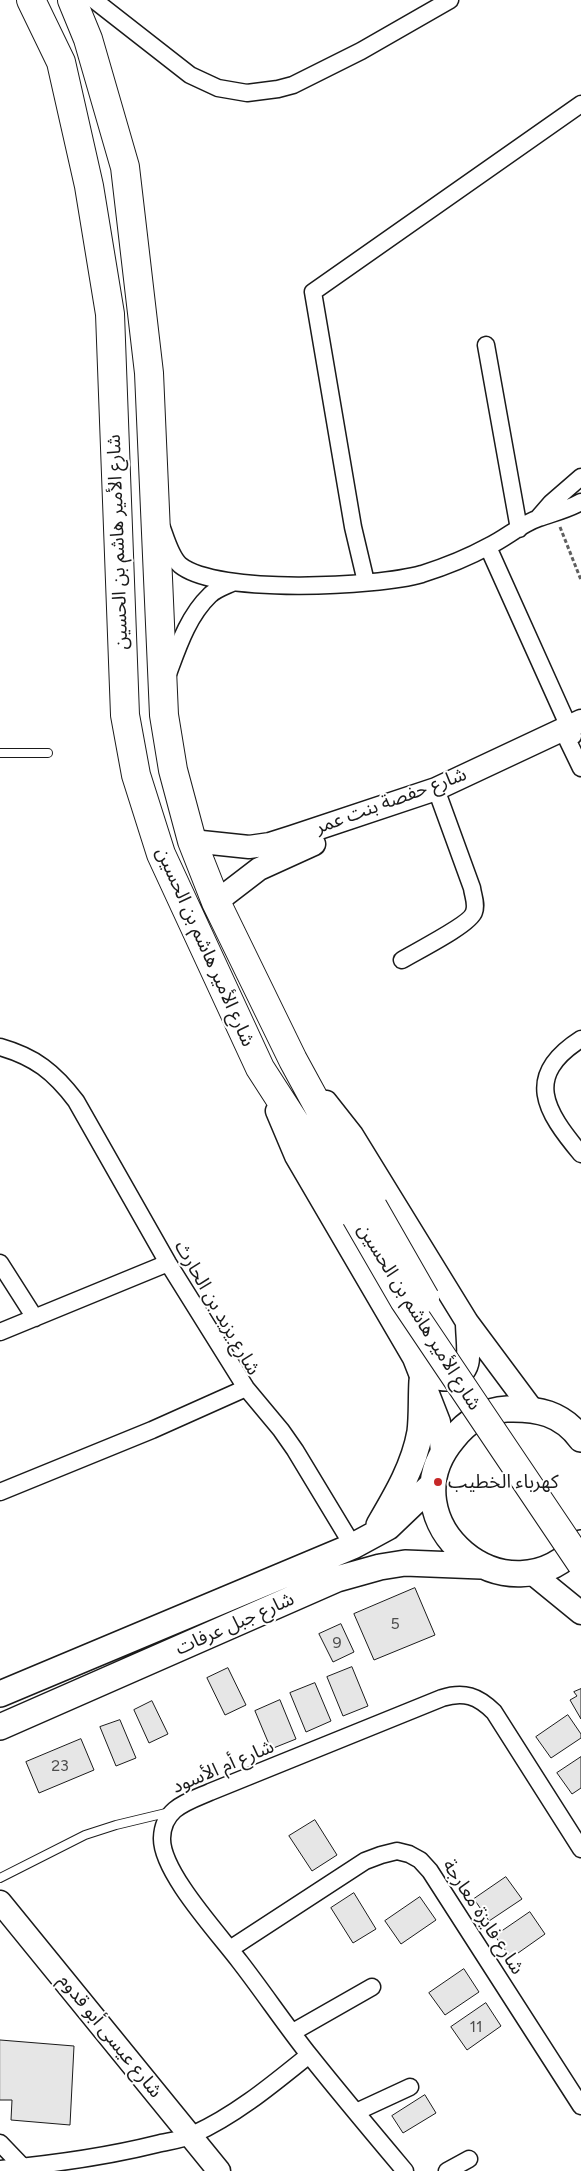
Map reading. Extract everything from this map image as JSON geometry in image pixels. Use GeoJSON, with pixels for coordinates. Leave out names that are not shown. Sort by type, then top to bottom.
{"type":"FeatureCollection","features":[{"type":"Feature","properties":{"kind":"highway","name":"شارع الأمير هاشم بن الحسين"},"geometry":{"type":"LineString","coordinates":[[31,0],[61,62],[89,186],[110,314],[125,716],[136,775],[161,854],[260,1068],[421,1293],[581,1529]]}},
{"type":"Feature","properties":{"kind":"highway","name":"شارع الأمير هاشم بن الحسين"},"geometry":{"type":"LineString","coordinates":[[72,0],[91,49],[125,167],[149,373],[164,715],[173,770],[192,840],[216,902],[293,1060],[404,1300],[581,1563]]}},
{"type":"Feature","properties":{"kind":"main road","name":"شارع حفصة بنت عمر"},"geometry":{"type":"LineString","coordinates":[[216,902],[259,869],[300,849],[438,794],[574,731]]}},
{"type":"Feature","properties":{"kind":"main road","name":"شارع حفصة بنت عمر"},"geometry":{"type":"LineString","coordinates":[[192,840],[249,847],[270,844],[438,794]]}},
{"type":"Feature","properties":{"kind":"main road","name":"شارع الأمير هاشم بن الحسين"},"geometry":{"type":"LineString","coordinates":[[293,1060],[352,1135],[467,1322],[531,1408]]}},
{"type":"Feature","properties":{"kind":"main road","name":"شارع الأمير هاشم بن الحسين"},"geometry":{"type":"LineString","coordinates":[[260,1068],[296,1156],[414,1358],[439,1422],[442,1452]]}},
{"type":"Feature","properties":{"kind":"main road"},"geometry":{"type":"LineString","coordinates":[[414,1358],[433,1376],[452,1380],[461,1375],[466,1367],[468,1358],[467,1322]]}},
{"type":"Feature","properties":{"kind":"main road"},"geometry":{"type":"LineString","coordinates":[[406,1562],[403,1543],[381,1530],[412,1460],[420,1431],[422,1381]]}},
{"type":"Feature","properties":{"kind":"main road"},"geometry":{"type":"LineString","coordinates":[[579,1434],[556,1417],[531,1408],[496,1409],[464,1425],[442,1452],[435,1468],[432,1485],[437,1518],[454,1546],[481,1566],[506,1574],[532,1573],[553,1566],[572,1554],[581,1543]]}},
{"type":"Feature","properties":{"kind":"main road","name":"شارع جبل عرفات"},"geometry":{"type":"LineString","coordinates":[[0,1694],[353,1546],[381,1530],[432,1485]]}},
{"type":"Feature","properties":{"kind":"main road","name":"شارع جبل عرفات"},"geometry":{"type":"LineString","coordinates":[[0,1727],[337,1580],[380,1567],[406,1562],[481,1566]]}},
{"type":"Feature","properties":{"kind":"main road"},"geometry":{"type":"LineString","coordinates":[[532,1573],[581,1613]]}},
{"type":"Feature","properties":{"kind":"main road","name":"شارع عيسى أبو قدوم"},"geometry":{"type":"LineString","coordinates":[[0,1902],[192,2135],[219,2171]]}},
{"type":"Feature","properties":{"kind":"street"},"geometry":{"type":"LineString","coordinates":[[94,0],[190,75],[218,88],[247,93],[278,90],[300,82],[361,52],[450,0]]}},
{"type":"Feature","properties":{"kind":"street"},"geometry":{"type":"LineString","coordinates":[[366,582],[353,527],[313,292],[581,104]]}},
{"type":"Feature","properties":{"kind":"street"},"geometry":{"type":"LineString","coordinates":[[486,345],[519,529]]}},
{"type":"Feature","properties":{"kind":"street"},"geometry":{"type":"LineString","coordinates":[[538,518],[551,503],[581,477]]}},
{"type":"Feature","properties":{"kind":"street"},"geometry":{"type":"LineString","coordinates":[[156,511],[169,545],[179,564],[194,573],[234,582],[308,585],[396,580],[423,573],[488,547],[538,518],[556,514],[581,502]]}},
{"type":"Feature","properties":{"kind":"street"},"geometry":{"type":"LineString","coordinates":[[488,547],[574,731],[581,768]]}},
{"type":"Feature","properties":{"kind":"street"},"geometry":{"type":"LineString","coordinates":[[163,691],[180,641],[196,613],[210,594],[234,582]]}},
{"type":"Feature","properties":{"kind":"street"},"geometry":{"type":"LineString","coordinates":[[402,960],[464,924],[474,913],[475,904],[472,888],[438,794]]}},
{"type":"Feature","properties":{"kind":"street"},"geometry":{"type":"LineString","coordinates":[[581,1040],[570,1046],[552,1064],[546,1074],[545,1092],[547,1104],[564,1132],[581,1154]]}},
{"type":"Feature","properties":{"kind":"street","name":"شارع يزيد بن الحارث"},"geometry":{"type":"LineString","coordinates":[[0,1047],[14,1051],[44,1065],[62,1082],[89,1123],[168,1262],[246,1388],[143,1434],[0,1492]]}},
{"type":"Feature","properties":{"kind":"street"},"geometry":{"type":"LineString","coordinates":[[0,1332],[168,1262]]}},
{"type":"Feature","properties":{"kind":"street"},"geometry":{"type":"LineString","coordinates":[[0,1263],[35,1318]]}},
{"type":"Feature","properties":{"kind":"street"},"geometry":{"type":"LineString","coordinates":[[246,1388],[295,1450],[353,1546]]}},
{"type":"Feature","properties":{"kind":"street","name":"شارع أم الأسود"},"geometry":{"type":"LineString","coordinates":[[405,2171],[309,2055],[190,1899],[164,1854],[163,1826],[170,1812],[210,1792],[442,1698],[454,1694],[466,1694],[477,1698],[494,1712],[581,1849]]}},
{"type":"Feature","properties":{"kind":"street","name":"شارع فايزة معارجة"},"geometry":{"type":"LineString","coordinates":[[230,1949],[365,1862],[397,1851],[409,1854],[420,1860],[430,1871],[581,2106]]}},
{"type":"Feature","properties":{"kind":"street"},"geometry":{"type":"LineString","coordinates":[[293,2032],[372,1986]]}},
{"type":"Feature","properties":{"kind":"street"},"geometry":{"type":"LineString","coordinates":[[0,2169],[74,2167],[192,2135],[227,2117],[267,2089],[309,2055]]}},
{"type":"Feature","properties":{"kind":"street"},"geometry":{"type":"LineString","coordinates":[[356,2112],[410,2087]]}},
{"type":"Feature","properties":{"kind":"street"},"geometry":{"type":"LineString","coordinates":[[0,2143],[23,2167]]}},
{"type":"Feature","properties":{"kind":"street"},"geometry":{"type":"LineString","coordinates":[[447,2171],[469,2159]]}},
{"type":"Feature","properties":{"kind":"lane"},"geometry":{"type":"LineString","coordinates":[[0,753],[48,753]]}},
{"type":"Feature","properties":{"kind":"lane"},"geometry":{"type":"LineString","coordinates":[[0,1878],[85,1835],[116,1825],[170,1812]]}},
{"type":"Feature","properties":{"kind":"path"},"geometry":{"type":"LineString","coordinates":[[556,514],[581,580]]}},
{"type":"Feature","properties":{"kind":"building"},"geometry":{"type":"Polygon","coordinates":[[[415,1588],[435,1635],[374,1660],[354,1614],[415,1588]]]}},
{"type":"Feature","properties":{"kind":"building"},"geometry":{"type":"Polygon","coordinates":[[[341,1624],[354,1652],[333,1662],[319,1634],[341,1624]]]}},
{"type":"Feature","properties":{"kind":"building"},"geometry":{"type":"Polygon","coordinates":[[[352,1667],[368,1706],[343,1716],[327,1677],[352,1667]]]}},
{"type":"Feature","properties":{"kind":"building"},"geometry":{"type":"Polygon","coordinates":[[[228,1668],[246,1705],[225,1715],[207,1678],[228,1668]]]}},
{"type":"Feature","properties":{"kind":"building"},"geometry":{"type":"Polygon","coordinates":[[[315,1683],[331,1721],[306,1732],[290,1693],[315,1683]]]}},
{"type":"Feature","properties":{"kind":"building"},"geometry":{"type":"Polygon","coordinates":[[[581,1689],[581,1719],[570,1700],[577,1696],[574,1692],[581,1689]]]}},
{"type":"Feature","properties":{"kind":"building"},"geometry":{"type":"Polygon","coordinates":[[[280,1700],[296,1739],[271,1749],[255,1711],[280,1700]]]}},
{"type":"Feature","properties":{"kind":"building"},"geometry":{"type":"Polygon","coordinates":[[[152,1701],[168,1734],[149,1743],[134,1710],[152,1701]]]}},
{"type":"Feature","properties":{"kind":"building"},"geometry":{"type":"Polygon","coordinates":[[[568,1715],[581,1734],[581,1738],[551,1758],[536,1737],[568,1715]]]}},
{"type":"Feature","properties":{"kind":"building"},"geometry":{"type":"Polygon","coordinates":[[[120,1720],[136,1758],[116,1766],[100,1727],[120,1720]]]}},
{"type":"Feature","properties":{"kind":"building"},"geometry":{"type":"Polygon","coordinates":[[[81,1739],[94,1770],[39,1793],[26,1762],[81,1739]]]}},
{"type":"Feature","properties":{"kind":"building"},"geometry":{"type":"Polygon","coordinates":[[[581,1757],[581,1788],[572,1794],[557,1773],[581,1757]]]}},
{"type":"Feature","properties":{"kind":"building"},"geometry":{"type":"Polygon","coordinates":[[[315,1820],[337,1855],[312,1871],[289,1836],[315,1820]]]}},
{"type":"Feature","properties":{"kind":"building"},"geometry":{"type":"Polygon","coordinates":[[[506,1877],[522,1899],[489,1921],[474,1899],[506,1877]]]}},
{"type":"Feature","properties":{"kind":"building"},"geometry":{"type":"Polygon","coordinates":[[[354,1893],[376,1929],[353,1943],[331,1908],[354,1893]]]}},
{"type":"Feature","properties":{"kind":"building"},"geometry":{"type":"Polygon","coordinates":[[[420,1897],[436,1920],[401,1944],[385,1921],[420,1897]]]}},
{"type":"Feature","properties":{"kind":"building"},"geometry":{"type":"Polygon","coordinates":[[[530,1912],[545,1934],[511,1958],[495,1936],[530,1912]]]}},
{"type":"Feature","properties":{"kind":"building"},"geometry":{"type":"Polygon","coordinates":[[[464,1969],[479,1992],[445,2015],[429,1993],[464,1969]]]}},
{"type":"Feature","properties":{"kind":"building"},"geometry":{"type":"Polygon","coordinates":[[[486,2003],[501,2026],[467,2050],[451,2027],[486,2003]]]}},
{"type":"Feature","properties":{"kind":"building"},"geometry":{"type":"Polygon","coordinates":[[[0,2040],[74,2046],[70,2125],[11,2120],[12,2100],[0,2100],[0,2040]]]}},
{"type":"Feature","properties":{"kind":"building"},"geometry":{"type":"Polygon","coordinates":[[[425,2095],[436,2113],[403,2133],[392,2116],[425,2095]]]}},
{"type":"Feature","properties":{"kind":"place","name":"كهرباء الخطيب"},"geometry":{"type":"Point","coordinates":[438,1482]}}]}
